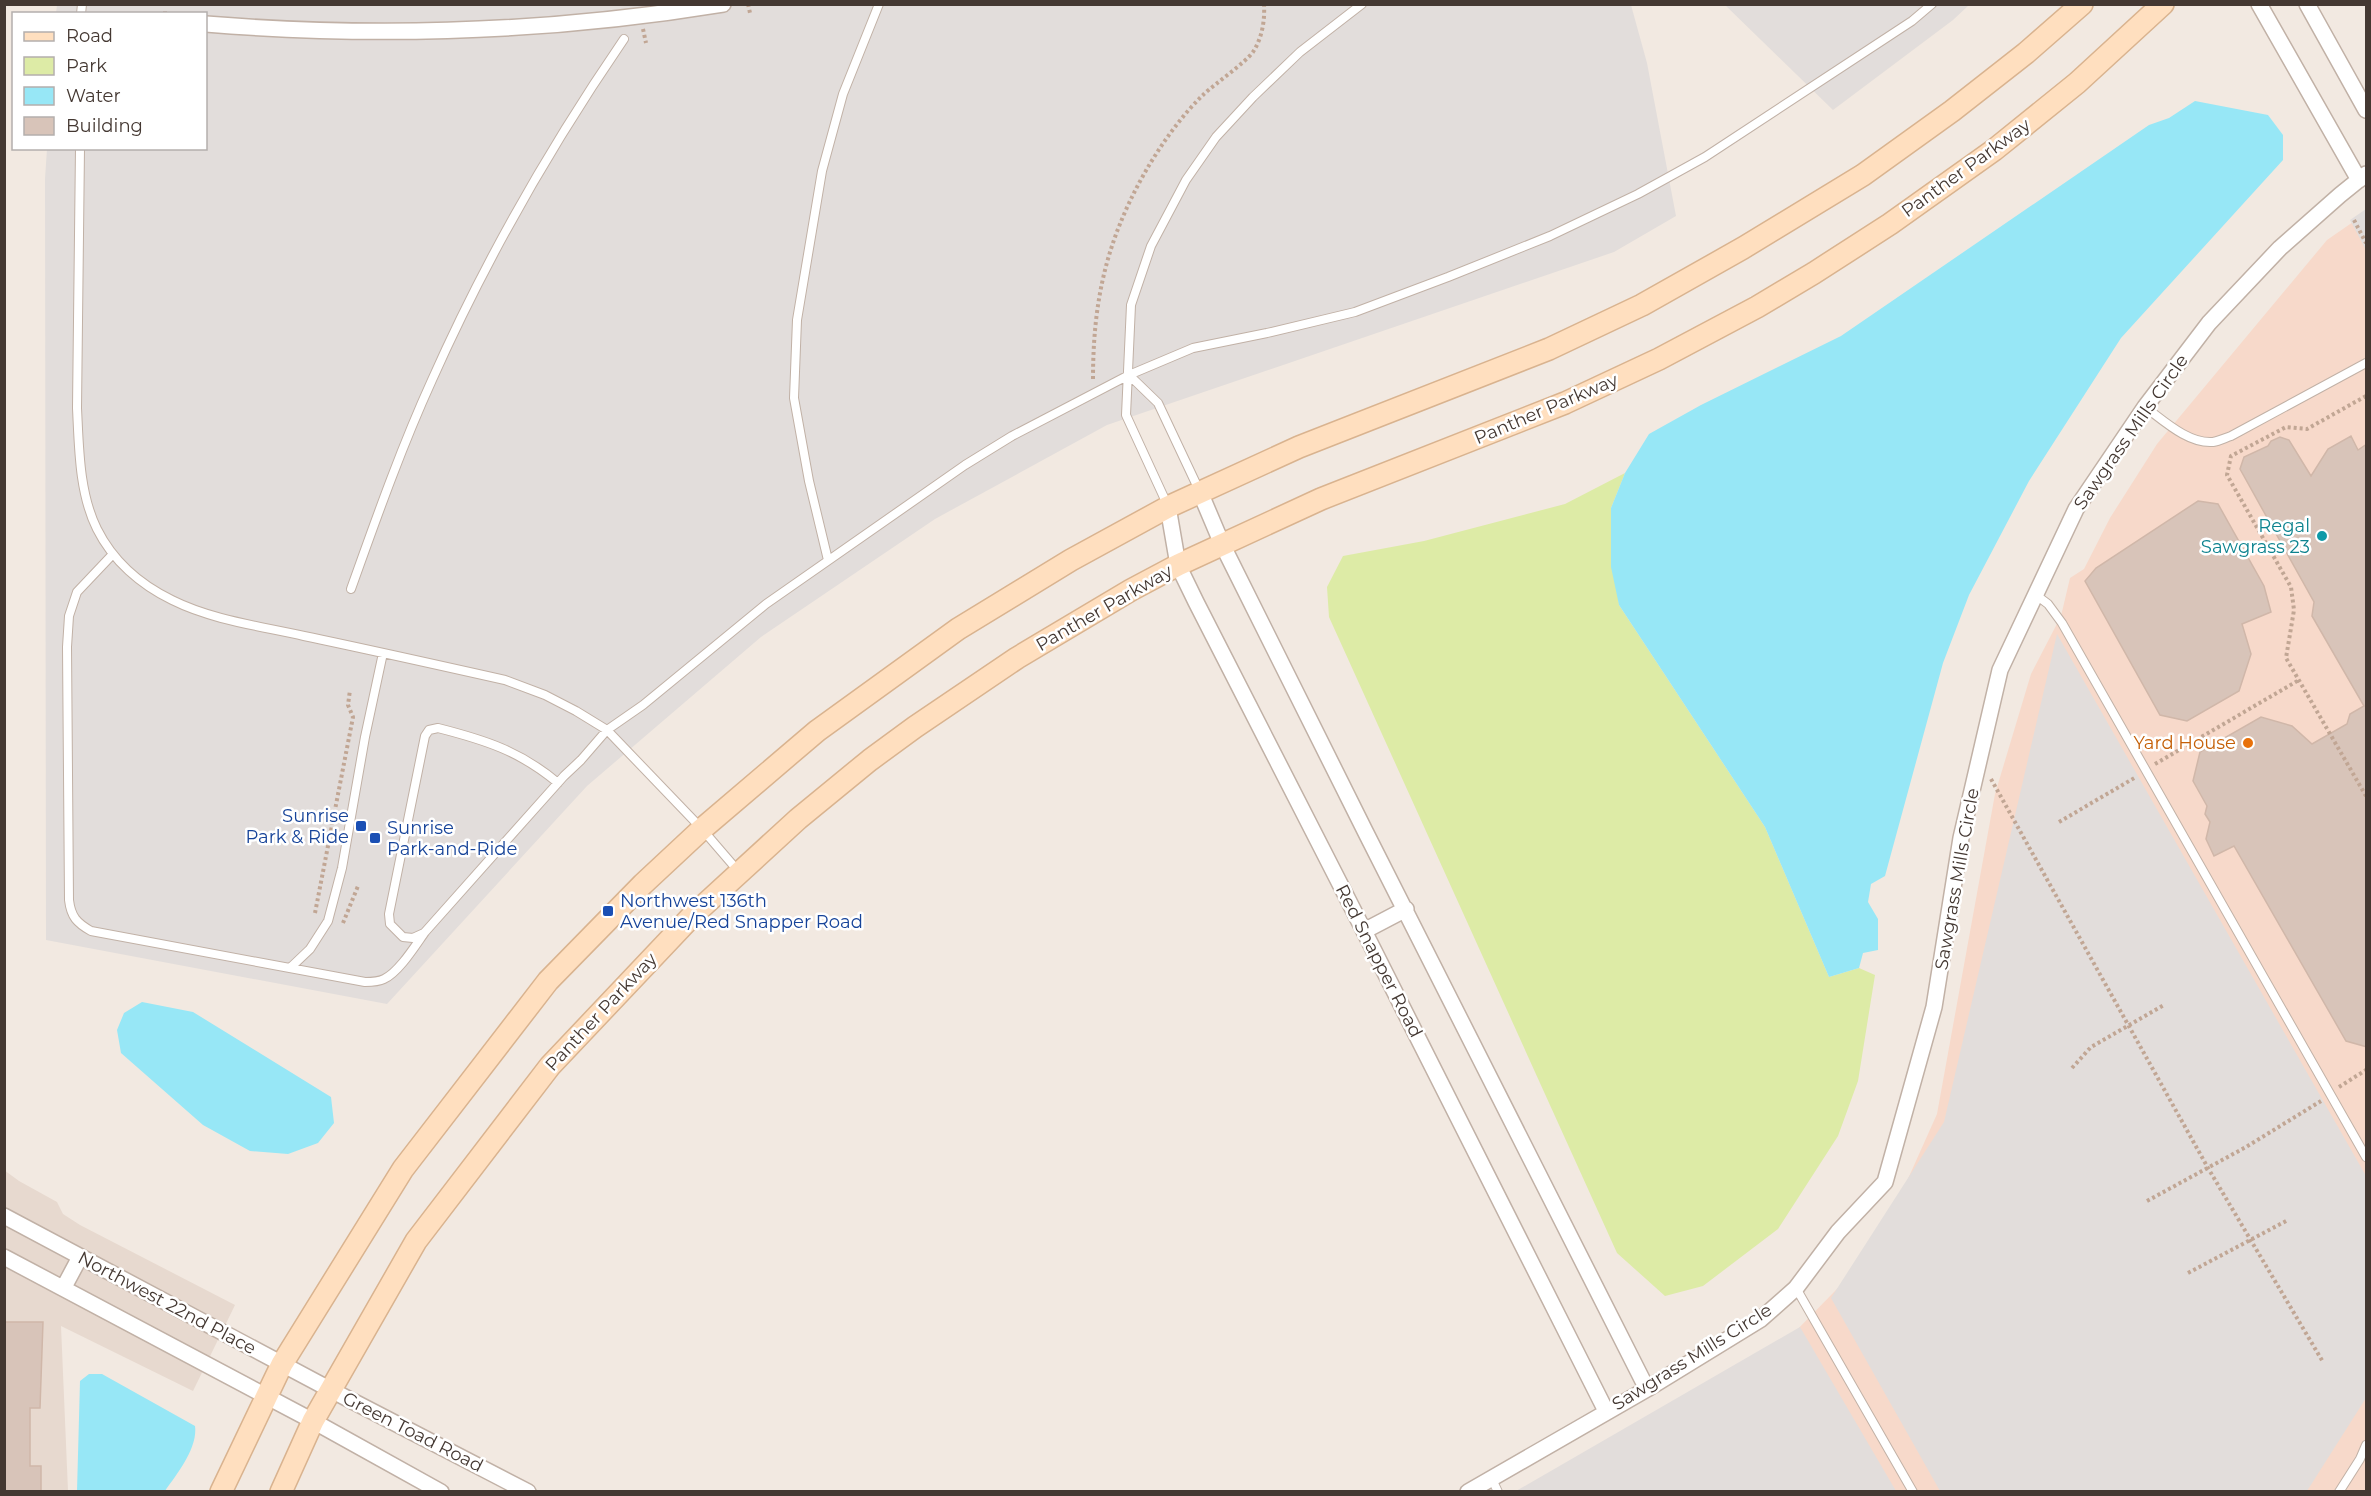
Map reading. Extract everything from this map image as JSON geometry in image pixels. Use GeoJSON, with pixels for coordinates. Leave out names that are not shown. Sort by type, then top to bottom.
{"type":"FeatureCollection","features":[{"type":"Feature","properties":{"kind":"main road"},"geometry":{"type":"LineString","coordinates":[[221,1491],[282,1364],[403,1170],[548,981],[702,829],[817,730],[958,629],[1071,560],[1168,507],[1309,443],[1549,349],[1642,305],[1743,248],[1863,175],[1961,104],[2026,53],[2082,4]]}},
{"type":"Feature","properties":{"kind":"main road","name":"Panther Parkway"},"geometry":{"type":"LineString","coordinates":[[281,1491],[313,1420],[416,1241],[550,1066],[662,946],[739,872],[824,797],[915,727],[1050,637],[1178,565],[1321,498],[1565,403],[1659,359],[1757,307],[1890,224],[1994,150],[2077,83],[2163,4]]}},
{"type":"Feature","properties":{"kind":"street"},"geometry":{"type":"LineString","coordinates":[[207,24],[335,31],[469,29],[640,17],[723,4]]}},
{"type":"Feature","properties":{"kind":"street"},"geometry":{"type":"LineString","coordinates":[[2259,4],[2363,177]]}},
{"type":"Feature","properties":{"kind":"street"},"geometry":{"type":"LineString","coordinates":[[2307,4],[2367,110]]}},
{"type":"Feature","properties":{"kind":"street","name":"Sawgrass Mills Circle"},"geometry":{"type":"LineString","coordinates":[[1468,1491],[1495,1485],[1606,1411],[1647,1389],[1761,1319],[1796,1288],[1838,1232],[1885,1182],[1934,1007],[1961,838],[2000,670],[2076,509],[2145,407],[2210,323],[2280,248],[2363,177]]}},
{"type":"Feature","properties":{"kind":"street"},"geometry":{"type":"LineString","coordinates":[[1200,492],[1222,544],[1647,1389]]}},
{"type":"Feature","properties":{"kind":"street","name":"Red Snapper Road"},"geometry":{"type":"LineString","coordinates":[[1168,507],[1178,565],[1606,1411]]}},
{"type":"Feature","properties":{"kind":"street"},"geometry":{"type":"LineString","coordinates":[[1364,930],[1406,909]]}},
{"type":"Feature","properties":{"kind":"street","name":"Northwest 22nd Place"},"geometry":{"type":"LineString","coordinates":[[4,1216],[331,1390]]}},
{"type":"Feature","properties":{"kind":"street","name":"Northwest 22nd Place"},"geometry":{"type":"LineString","coordinates":[[4,1257],[313,1420]]}},
{"type":"Feature","properties":{"kind":"street"},"geometry":{"type":"LineString","coordinates":[[64,1287],[80,1257]]}},
{"type":"Feature","properties":{"kind":"street","name":"Green Toad Road"},"geometry":{"type":"LineString","coordinates":[[331,1390],[528,1491]]}},
{"type":"Feature","properties":{"kind":"street","name":"Green Toad Road"},"geometry":{"type":"LineString","coordinates":[[313,1420],[441,1491]]}},
{"type":"Feature","properties":{"kind":"lane"},"geometry":{"type":"LineString","coordinates":[[828,560],[811,491],[794,398],[797,320],[808,243],[824,162],[843,94],[879,4]]}},
{"type":"Feature","properties":{"kind":"lane"},"geometry":{"type":"LineString","coordinates":[[1168,507],[1126,415],[1131,305],[1151,246],[1186,180],[1216,137],[1300,52],[1362,4]]}},
{"type":"Feature","properties":{"kind":"lane"},"geometry":{"type":"LineString","coordinates":[[113,554],[77,592],[69,616],[67,647],[70,914],[79,924],[91,930],[365,982],[377,981],[386,978],[410,954],[425,932],[607,730],[643,705],[766,604],[965,465],[1093,392],[1193,348],[1355,312],[1550,236],[1638,194],[1705,157],[1912,21],[1932,4]]}},
{"type":"Feature","properties":{"kind":"lane"},"geometry":{"type":"LineString","coordinates":[[351,589],[406,441],[456,327],[540,169],[624,39]]}},
{"type":"Feature","properties":{"kind":"lane"},"geometry":{"type":"LineString","coordinates":[[80,150],[77,408],[79,451],[86,494],[97,528],[113,554],[135,578],[173,601],[222,618],[505,680],[545,695],[607,730],[702,829],[739,872]]}},
{"type":"Feature","properties":{"kind":"lane"},"geometry":{"type":"LineString","coordinates":[[2145,407],[2173,428],[2199,441],[2214,442],[2231,436],[2367,363]]}},
{"type":"Feature","properties":{"kind":"lane"},"geometry":{"type":"LineString","coordinates":[[1129,375],[1158,403],[1200,492]]}},
{"type":"Feature","properties":{"kind":"lane"},"geometry":{"type":"LineString","coordinates":[[2036,595],[2048,604],[2062,623],[2367,1157]]}},
{"type":"Feature","properties":{"kind":"lane"},"geometry":{"type":"LineString","coordinates":[[290,968],[310,949],[328,921],[342,868],[365,737],[383,653]]}},
{"type":"Feature","properties":{"kind":"lane"},"geometry":{"type":"LineString","coordinates":[[425,932],[413,938],[404,938],[390,924],[389,914],[425,736],[429,730],[438,728],[502,747],[541,769],[558,783]]}},
{"type":"Feature","properties":{"kind":"lane"},"geometry":{"type":"LineString","coordinates":[[1796,1288],[1913,1491]]}},
{"type":"Feature","properties":{"kind":"lane"},"geometry":{"type":"LineString","coordinates":[[2339,1491],[2360,1460],[2367,1445]]}},
{"type":"Feature","properties":{"kind":"path"},"geometry":{"type":"LineString","coordinates":[[748,4],[750,13]]}},
{"type":"Feature","properties":{"kind":"path"},"geometry":{"type":"LineString","coordinates":[[1093,392],[1096,308],[1105,265],[1120,221],[1145,173],[1171,133],[1202,97],[1252,54],[1264,22],[1264,4]]}},
{"type":"Feature","properties":{"kind":"path"},"geometry":{"type":"LineString","coordinates":[[2354,220],[2367,243]]}},
{"type":"Feature","properties":{"kind":"path"},"geometry":{"type":"LineString","coordinates":[[2367,396],[2307,429],[2286,427],[2231,456],[2227,475],[2291,587],[2294,610],[2286,658],[2367,796]]}},
{"type":"Feature","properties":{"kind":"path"},"geometry":{"type":"LineString","coordinates":[[2059,822],[2299,680]]}},
{"type":"Feature","properties":{"kind":"path"},"geometry":{"type":"LineString","coordinates":[[314,916],[353,717],[348,705],[350,690]]}},
{"type":"Feature","properties":{"kind":"path"},"geometry":{"type":"LineString","coordinates":[[1979,762],[1995,784],[2208,1168],[2323,1362]]}},
{"type":"Feature","properties":{"kind":"path"},"geometry":{"type":"LineString","coordinates":[[343,923],[358,886]]}},
{"type":"Feature","properties":{"kind":"path"},"geometry":{"type":"LineString","coordinates":[[2072,1068],[2091,1047],[2164,1005]]}},
{"type":"Feature","properties":{"kind":"path"},"geometry":{"type":"LineString","coordinates":[[2147,1202],[2208,1168],[2367,1070]]}},
{"type":"Feature","properties":{"kind":"path"},"geometry":{"type":"LineString","coordinates":[[2188,1273],[2288,1220]]}},
{"type":"Feature","properties":{"kind":"shaded area"},"geometry":{"type":"Polygon","coordinates":[[[57,5],[1631,5],[1647,63],[1676,216],[1614,252],[1107,425],[935,519],[761,637],[587,786],[387,1004],[46,940],[45,179],[47,150],[207,150],[207,12],[56,12],[57,5]]]}},
{"type":"Feature","properties":{"kind":"shaded area"},"geometry":{"type":"Polygon","coordinates":[[[1725,5],[1969,5],[1953,20],[1833,110],[1725,5]]]}},
{"type":"Feature","properties":{"kind":"shaded area"},"geometry":{"type":"Polygon","coordinates":[[[2366,209],[2366,250],[2350,220],[2366,209]]]}},
{"type":"Feature","properties":{"kind":"shaded area"},"geometry":{"type":"Polygon","coordinates":[[[2366,213],[2366,1491],[1532,1492],[1792,1335],[1877,1248],[1937,1114],[1995,794],[2031,674],[2061,616],[2070,578],[2084,569],[2110,518],[2157,444],[2327,240],[2366,213]]]}},
{"type":"Feature","properties":{"kind":"shaded area"},"geometry":{"type":"Polygon","coordinates":[[[2057,634],[2366,1176],[2366,1398],[2307,1491],[1940,1491],[1831,1298],[1944,1122],[2057,634]]]}},
{"type":"Feature","properties":{"kind":"shaded area"},"geometry":{"type":"Polygon","coordinates":[[[4,1170],[57,1202],[63,1214],[80,1225],[235,1305],[193,1391],[61,1326],[68,1491],[5,1491],[4,1170]]]}},
{"type":"Feature","properties":{"kind":"shaded area"},"geometry":{"type":"Polygon","coordinates":[[[1800,1327],[1896,1491],[1516,1491],[1800,1327]]]}},
{"type":"Feature","properties":{"kind":"green space"},"geometry":{"type":"Polygon","coordinates":[[[1625,473],[1611,508],[1619,605],[1765,827],[1829,977],[1859,968],[1875,975],[1858,1081],[1838,1136],[1778,1229],[1703,1286],[1665,1296],[1617,1253],[1329,617],[1327,587],[1343,556],[1424,541],[1565,504],[1625,473]]]}},
{"type":"Feature","properties":{"kind":"water"},"geometry":{"type":"Polygon","coordinates":[[[2195,101],[2268,115],[2283,135],[2283,160],[2121,338],[2029,481],[1969,595],[1943,663],[1885,876],[1871,884],[1868,902],[1878,919],[1878,950],[1863,953],[1859,968],[1829,977],[1765,827],[1619,605],[1611,567],[1611,508],[1625,473],[1649,434],[1701,405],[1841,336],[2149,125],[2169,118],[2195,101]]]}},
{"type":"Feature","properties":{"kind":"water"},"geometry":{"type":"Polygon","coordinates":[[[142,1002],[193,1012],[331,1097],[334,1123],[318,1143],[288,1154],[250,1151],[203,1125],[121,1053],[117,1030],[124,1013],[142,1002]]]}},
{"type":"Feature","properties":{"kind":"water"},"geometry":{"type":"Polygon","coordinates":[[[89,1374],[102,1374],[195,1426],[190,1452],[165,1491],[77,1491],[80,1381],[89,1374]]]}},
{"type":"Feature","properties":{"kind":"building"},"geometry":{"type":"Polygon","coordinates":[[[2351,436],[2358,450],[2367,444],[2367,1047],[2346,1041],[2234,846],[2214,856],[2206,839],[2210,822],[2205,814],[2207,806],[2193,781],[2200,752],[2261,717],[2292,726],[2312,744],[2347,724],[2350,714],[2364,706],[2312,616],[2314,602],[2240,469],[2244,457],[2268,446],[2271,441],[2280,437],[2289,440],[2311,476],[2328,449],[2351,436]]]}},
{"type":"Feature","properties":{"kind":"building"},"geometry":{"type":"Polygon","coordinates":[[[2198,501],[2218,504],[2264,586],[2271,612],[2242,624],[2251,654],[2239,691],[2187,721],[2160,715],[2085,581],[2096,568],[2198,501]]]}},
{"type":"Feature","properties":{"kind":"building"},"geometry":{"type":"Polygon","coordinates":[[[4,1322],[43,1322],[40,1408],[30,1408],[30,1466],[41,1466],[41,1491],[4,1491],[4,1322]]]}},
{"type":"Feature","properties":{"kind":"place","name":"Regal Sawgrass 23"},"geometry":{"type":"Point","coordinates":[2322,536]}},
{"type":"Feature","properties":{"kind":"place","name":"Yard House"},"geometry":{"type":"Point","coordinates":[2248,743]}},
{"type":"Feature","properties":{"kind":"place","name":"Sunrise Park & Ride"},"geometry":{"type":"Point","coordinates":[361,826]}},
{"type":"Feature","properties":{"kind":"place","name":"Sunrise Park-and-Ride"},"geometry":{"type":"Point","coordinates":[375,838]}},
{"type":"Feature","properties":{"kind":"place","name":"Northwest 136th Avenue/Red Snapper Road"},"geometry":{"type":"Point","coordinates":[608,911]}}]}
